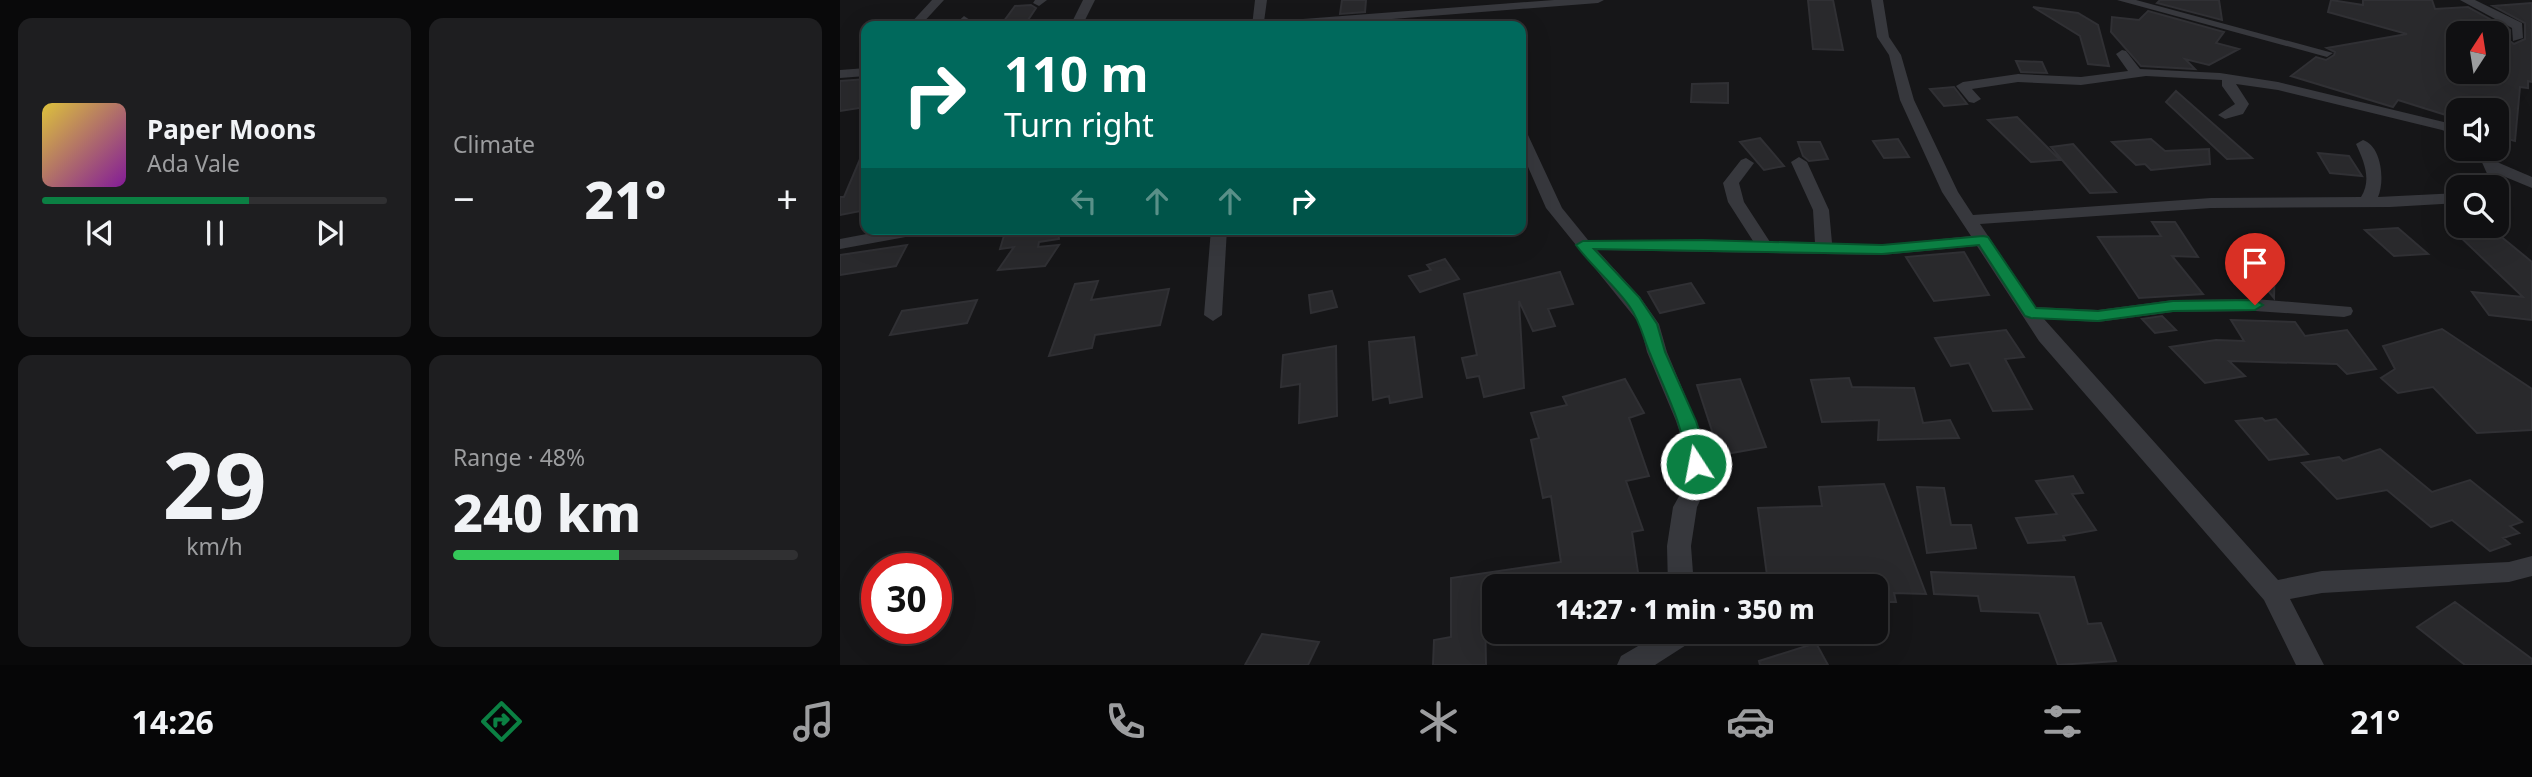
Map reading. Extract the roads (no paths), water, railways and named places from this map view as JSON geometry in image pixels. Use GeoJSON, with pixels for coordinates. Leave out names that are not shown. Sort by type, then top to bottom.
{"type":"FeatureCollection","features":[{"type":"Feature","properties":{"kind":"street"},"geometry":{"type":"LineString","coordinates":[[919,21],[938,0]]}},
{"type":"Feature","properties":{"kind":"street"},"geometry":{"type":"LineString","coordinates":[[1078,21],[1089,0]]}},
{"type":"Feature","properties":{"kind":"street"},"geometry":{"type":"LineString","coordinates":[[1259,21],[1261,0]]}},
{"type":"Feature","properties":{"kind":"street"},"geometry":{"type":"LineString","coordinates":[[1321,21],[1598,0]]}},
{"type":"Feature","properties":{"kind":"street"},"geometry":{"type":"LineString","coordinates":[[1877,0],[1884,37],[1895,55],[1910,108],[1950,192],[2046,337],[2273,592],[2310,665]]}},
{"type":"Feature","properties":{"kind":"street"},"geometry":{"type":"LineString","coordinates":[[2123,0],[2327,53]]}},
{"type":"Feature","properties":{"kind":"street"},"geometry":{"type":"LineString","coordinates":[[2460,0],[2467,0],[2518,32],[2532,26]]}},
{"type":"Feature","properties":{"kind":"street"},"geometry":{"type":"LineString","coordinates":[[2122,54],[2136,73]]}},
{"type":"Feature","properties":{"kind":"street"},"geometry":{"type":"LineString","coordinates":[[2203,64],[2204,70],[2224,78],[2242,104],[2238,111],[2225,116]]}},
{"type":"Feature","properties":{"kind":"street"},"geometry":{"type":"LineString","coordinates":[[840,74],[861,72]]}},
{"type":"Feature","properties":{"kind":"street"},"geometry":{"type":"LineString","coordinates":[[1974,99],[1963,86],[2018,78],[2081,81],[2136,73],[2224,78],[2300,91],[2446,127]]}},
{"type":"Feature","properties":{"kind":"street"},"geometry":{"type":"LineString","coordinates":[[2362,144],[2376,184],[2374,195],[2366,202]]}},
{"type":"Feature","properties":{"kind":"street"},"geometry":{"type":"LineString","coordinates":[[1526,146],[1554,208],[1633,301],[1649,324],[1657,352],[1695,446],[1698,482],[1685,507],[1679,546],[1680,574]]}},
{"type":"Feature","properties":{"kind":"street"},"geometry":{"type":"LineString","coordinates":[[2489,161],[2494,175]]}},
{"type":"Feature","properties":{"kind":"street"},"geometry":{"type":"LineString","coordinates":[[1799,162],[1820,202],[1825,225],[1823,248]]}},
{"type":"Feature","properties":{"kind":"street"},"geometry":{"type":"LineString","coordinates":[[1746,163],[1731,183],[1732,198],[1738,209],[1760,230],[1763,246]]}},
{"type":"Feature","properties":{"kind":"street"},"geometry":{"type":"LineString","coordinates":[[2491,165],[2532,185]]}},
{"type":"Feature","properties":{"kind":"street"},"geometry":{"type":"LineString","coordinates":[[2509,191],[2532,185]]}},
{"type":"Feature","properties":{"kind":"street"},"geometry":{"type":"LineString","coordinates":[[1971,220],[2211,202],[2366,202],[2446,199]]}},
{"type":"Feature","properties":{"kind":"street"},"geometry":{"type":"LineString","coordinates":[[840,244],[889,235]]}},
{"type":"Feature","properties":{"kind":"street"},"geometry":{"type":"LineString","coordinates":[[1213,315],[1219,235]]}},
{"type":"Feature","properties":{"kind":"street"},"geometry":{"type":"LineString","coordinates":[[1583,245],[1882,250],[1983,240]]}},
{"type":"Feature","properties":{"kind":"street"},"geometry":{"type":"LineString","coordinates":[[2031,313],[2098,316],[2173,306],[2255,305],[2344,311]]}},
{"type":"Feature","properties":{"kind":"street"},"geometry":{"type":"LineString","coordinates":[[2273,592],[2322,582],[2495,573],[2532,566]]}},
{"type":"Feature","properties":{"kind":"street"},"geometry":{"type":"LineString","coordinates":[[1631,665],[1665,644]]}}]}
